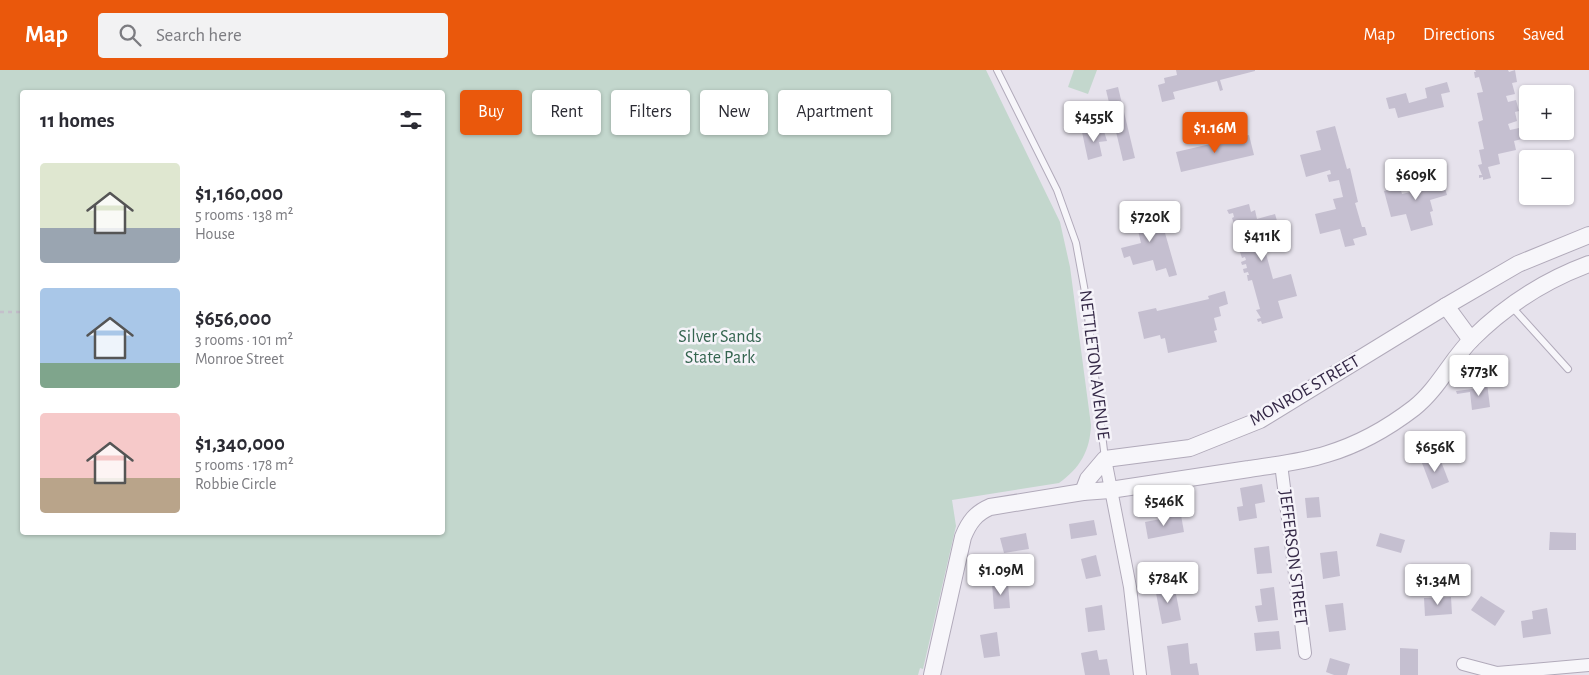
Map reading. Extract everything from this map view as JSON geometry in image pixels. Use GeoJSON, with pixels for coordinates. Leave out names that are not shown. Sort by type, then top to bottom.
{"type":"FeatureCollection","features":[{"type":"Feature","properties":{"kind":"street","name":"MONROE STREET"},"geometry":{"type":"LineString","coordinates":[[1106,459],[1190,448],[1260,420],[1518,264],[1589,235]]}},
{"type":"Feature","properties":{"kind":"street"},"geometry":{"type":"LineString","coordinates":[[932,675],[963,537],[973,518],[980,511],[990,507],[1083,492],[1110,490],[1281,464],[1325,455],[1347,447],[1403,416],[1426,397],[1471,340],[1512,306],[1548,282],[1589,264]]}},
{"type":"Feature","properties":{"kind":"street"},"geometry":{"type":"LineString","coordinates":[[1446,306],[1471,340]]}},
{"type":"Feature","properties":{"kind":"street","name":"NETTLETON AVENUE"},"geometry":{"type":"LineString","coordinates":[[1106,459],[1110,490],[1130,587],[1140,675]]}},
{"type":"Feature","properties":{"kind":"street"},"geometry":{"type":"LineString","coordinates":[[1083,492],[1088,479],[1106,459]]}},
{"type":"Feature","properties":{"kind":"street","name":"JEFFERSON STREET"},"geometry":{"type":"LineString","coordinates":[[1281,464],[1305,653]]}},
{"type":"Feature","properties":{"kind":"street"},"geometry":{"type":"LineString","coordinates":[[1464,664],[1497,673],[1589,665]]}},
{"type":"Feature","properties":{"kind":"lane","name":"NETTLETON AVENUE"},"geometry":{"type":"LineString","coordinates":[[997,70],[1057,190],[1076,243],[1085,292],[1106,459]]}},
{"type":"Feature","properties":{"kind":"lane"},"geometry":{"type":"LineString","coordinates":[[1512,306],[1568,369]]}},
{"type":"Feature","properties":{"kind":"path"},"geometry":{"type":"LineString","coordinates":[[0,312],[20,312]]}},
{"type":"Feature","properties":{"kind":"green space","name":"Silver Sands State Park"},"geometry":{"type":"Polygon","coordinates":[[[0,70],[986,70],[1060,222],[1070,267],[1091,425],[1086,451],[1073,471],[1059,483],[952,500],[956,526],[923,669],[920,668],[918,675],[0,675],[0,70]]]}},
{"type":"Feature","properties":{"kind":"green space"},"geometry":{"type":"Polygon","coordinates":[[[1074,70],[1097,70],[1088,94],[1068,87],[1074,70]]]}},
{"type":"Feature","properties":{"kind":"building"},"geometry":{"type":"Polygon","coordinates":[[[1176,70],[1255,71],[1220,80],[1223,90],[1220,91],[1217,81],[1173,92],[1175,99],[1162,102],[1158,85],[1165,83],[1164,78],[1177,75],[1176,70]]]}},
{"type":"Feature","properties":{"kind":"building"},"geometry":{"type":"Polygon","coordinates":[[[1475,70],[1508,70],[1509,72],[1515,70],[1517,82],[1512,83],[1515,94],[1506,96],[1508,102],[1516,100],[1519,111],[1515,112],[1517,121],[1508,124],[1510,130],[1519,128],[1519,140],[1514,141],[1516,150],[1498,154],[1500,164],[1488,167],[1491,178],[1483,180],[1483,177],[1479,178],[1479,175],[1482,175],[1478,165],[1482,164],[1479,150],[1484,149],[1478,122],[1483,120],[1477,93],[1483,92],[1479,77],[1475,78],[1474,72],[1476,72],[1475,70]]]}},
{"type":"Feature","properties":{"kind":"building"},"geometry":{"type":"Polygon","coordinates":[[[1447,82],[1450,92],[1441,94],[1444,107],[1398,118],[1395,108],[1389,109],[1386,98],[1406,93],[1409,103],[1427,98],[1425,88],[1447,82]]]}},
{"type":"Feature","properties":{"kind":"building"},"geometry":{"type":"Polygon","coordinates":[[[1118,87],[1135,158],[1123,161],[1106,90],[1118,87]]]}},
{"type":"Feature","properties":{"kind":"building"},"geometry":{"type":"Polygon","coordinates":[[[1335,126],[1347,169],[1350,168],[1358,202],[1355,203],[1362,227],[1365,227],[1367,235],[1353,239],[1355,245],[1345,247],[1340,229],[1320,234],[1315,214],[1336,209],[1333,199],[1343,197],[1339,180],[1329,182],[1327,175],[1331,174],[1330,170],[1306,177],[1300,155],[1321,150],[1316,131],[1335,126]]]}},
{"type":"Feature","properties":{"kind":"building"},"geometry":{"type":"Polygon","coordinates":[[[1103,128],[1107,141],[1099,142],[1102,156],[1088,160],[1082,132],[1103,128]]]}},
{"type":"Feature","properties":{"kind":"building"},"geometry":{"type":"Polygon","coordinates":[[[1249,135],[1254,155],[1181,172],[1176,152],[1249,135]]]}},
{"type":"Feature","properties":{"kind":"building"},"geometry":{"type":"Polygon","coordinates":[[[1432,174],[1433,181],[1442,178],[1447,195],[1430,200],[1433,211],[1430,212],[1433,225],[1411,231],[1406,214],[1391,217],[1384,191],[1400,187],[1402,194],[1414,191],[1411,179],[1432,174]]]}},
{"type":"Feature","properties":{"kind":"building"},"geometry":{"type":"Polygon","coordinates":[[[1147,204],[1154,229],[1163,226],[1177,275],[1169,277],[1166,268],[1156,271],[1153,260],[1133,265],[1130,256],[1124,258],[1121,248],[1141,243],[1134,214],[1125,216],[1124,210],[1147,204]]]}},
{"type":"Feature","properties":{"kind":"building"},"geometry":{"type":"Polygon","coordinates":[[[1249,204],[1251,212],[1255,210],[1257,219],[1275,214],[1282,238],[1263,243],[1273,279],[1291,274],[1297,296],[1278,301],[1283,318],[1262,324],[1257,319],[1261,318],[1256,310],[1260,309],[1252,280],[1248,281],[1248,272],[1244,273],[1243,269],[1247,268],[1246,264],[1242,265],[1241,262],[1246,260],[1245,257],[1242,258],[1240,252],[1245,251],[1238,223],[1234,224],[1233,213],[1229,214],[1227,210],[1249,204]]]}},
{"type":"Feature","properties":{"kind":"building"},"geometry":{"type":"Polygon","coordinates":[[[1225,291],[1228,304],[1219,307],[1221,316],[1214,318],[1217,330],[1214,331],[1217,342],[1168,353],[1165,338],[1161,339],[1160,335],[1144,339],[1138,312],[1156,308],[1157,311],[1209,299],[1208,296],[1225,291]]]}},
{"type":"Feature","properties":{"kind":"building"},"geometry":{"type":"Polygon","coordinates":[[[1487,383],[1490,407],[1472,410],[1470,392],[1457,394],[1456,391],[1481,388],[1481,384],[1487,383]]]}},
{"type":"Feature","properties":{"kind":"building"},"geometry":{"type":"Polygon","coordinates":[[[1439,456],[1449,482],[1432,489],[1422,463],[1439,456]]]}},
{"type":"Feature","properties":{"kind":"building"},"geometry":{"type":"Polygon","coordinates":[[[1262,484],[1265,502],[1255,504],[1257,518],[1239,521],[1237,507],[1243,506],[1240,488],[1262,484]]]}},
{"type":"Feature","properties":{"kind":"building"},"geometry":{"type":"Polygon","coordinates":[[[1319,497],[1321,517],[1307,518],[1305,498],[1319,497]]]}},
{"type":"Feature","properties":{"kind":"building"},"geometry":{"type":"Polygon","coordinates":[[[1181,515],[1184,532],[1148,539],[1145,522],[1181,515]]]}},
{"type":"Feature","properties":{"kind":"building"},"geometry":{"type":"Polygon","coordinates":[[[1094,520],[1097,535],[1071,539],[1069,524],[1094,520]]]}},
{"type":"Feature","properties":{"kind":"building"},"geometry":{"type":"Polygon","coordinates":[[[1550,532],[1576,533],[1576,550],[1549,550],[1550,532]]]}},
{"type":"Feature","properties":{"kind":"building"},"geometry":{"type":"Polygon","coordinates":[[[1026,533],[1029,549],[1004,553],[1000,538],[1026,533]]]}},
{"type":"Feature","properties":{"kind":"building"},"geometry":{"type":"Polygon","coordinates":[[[1380,533],[1405,540],[1401,553],[1376,546],[1380,533]]]}},
{"type":"Feature","properties":{"kind":"building"},"geometry":{"type":"Polygon","coordinates":[[[1269,546],[1272,573],[1257,574],[1254,548],[1269,546]]]}},
{"type":"Feature","properties":{"kind":"building"},"geometry":{"type":"Polygon","coordinates":[[[1337,551],[1340,576],[1323,579],[1320,553],[1337,551]]]}},
{"type":"Feature","properties":{"kind":"building"},"geometry":{"type":"Polygon","coordinates":[[[1096,555],[1101,576],[1086,579],[1081,559],[1096,555]]]}},
{"type":"Feature","properties":{"kind":"building"},"geometry":{"type":"Polygon","coordinates":[[[1008,583],[1010,608],[994,609],[992,584],[1008,583]]]}},
{"type":"Feature","properties":{"kind":"building"},"geometry":{"type":"Polygon","coordinates":[[[1174,584],[1181,620],[1162,624],[1155,588],[1174,584]]]}},
{"type":"Feature","properties":{"kind":"building"},"geometry":{"type":"Polygon","coordinates":[[[1274,587],[1278,620],[1258,622],[1255,606],[1262,605],[1260,589],[1274,587]]]}},
{"type":"Feature","properties":{"kind":"building"},"geometry":{"type":"Polygon","coordinates":[[[1481,596],[1505,611],[1495,626],[1471,610],[1481,596]]]}},
{"type":"Feature","properties":{"kind":"building"},"geometry":{"type":"Polygon","coordinates":[[[1451,597],[1452,614],[1425,616],[1424,598],[1451,597]]]}},
{"type":"Feature","properties":{"kind":"building"},"geometry":{"type":"Polygon","coordinates":[[[1343,603],[1346,630],[1329,632],[1325,605],[1343,603]]]}},
{"type":"Feature","properties":{"kind":"building"},"geometry":{"type":"Polygon","coordinates":[[[1102,605],[1105,630],[1088,632],[1085,608],[1102,605]]]}},
{"type":"Feature","properties":{"kind":"building"},"geometry":{"type":"Polygon","coordinates":[[[1547,608],[1551,634],[1523,638],[1521,621],[1533,619],[1532,611],[1547,608]]]}},
{"type":"Feature","properties":{"kind":"building"},"geometry":{"type":"Polygon","coordinates":[[[1279,631],[1281,649],[1256,651],[1254,633],[1279,631]]]}},
{"type":"Feature","properties":{"kind":"building"},"geometry":{"type":"Polygon","coordinates":[[[997,632],[1000,656],[984,658],[980,635],[997,632]]]}},
{"type":"Feature","properties":{"kind":"building"},"geometry":{"type":"Polygon","coordinates":[[[1188,643],[1190,664],[1197,663],[1199,675],[1171,675],[1167,646],[1188,643]]]}},
{"type":"Feature","properties":{"kind":"building"},"geometry":{"type":"Polygon","coordinates":[[[1400,648],[1418,649],[1418,675],[1400,675],[1400,648]]]}},
{"type":"Feature","properties":{"kind":"building"},"geometry":{"type":"Polygon","coordinates":[[[1097,650],[1099,660],[1107,659],[1110,675],[1085,675],[1081,653],[1097,650]]]}},
{"type":"Feature","properties":{"kind":"building"},"geometry":{"type":"Polygon","coordinates":[[[1330,658],[1350,664],[1347,675],[1334,675],[1326,672],[1330,658]]]}}]}
